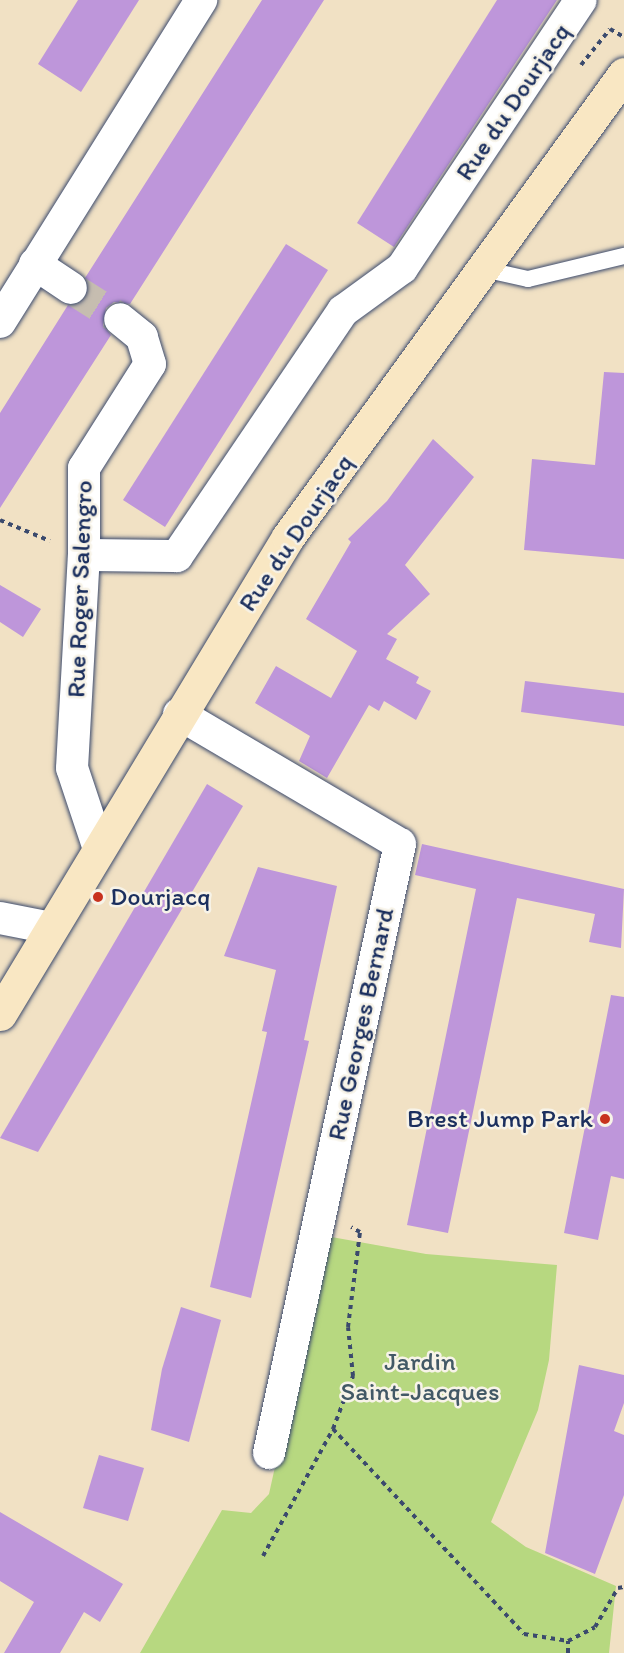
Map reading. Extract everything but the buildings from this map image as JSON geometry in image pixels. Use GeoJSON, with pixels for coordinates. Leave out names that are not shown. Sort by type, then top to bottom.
{"type":"FeatureCollection","features":[{"type":"Feature","properties":{"kind":"main road","name":"Rue du Dourjacq"},"geometry":{"type":"LineString","coordinates":[[0,1014],[179,714],[288,537],[624,74]]}},
{"type":"Feature","properties":{"kind":"street"},"geometry":{"type":"LineString","coordinates":[[0,322],[201,0]]}},
{"type":"Feature","properties":{"kind":"street","name":"Rue du Dourjacq"},"geometry":{"type":"LineString","coordinates":[[84,555],[177,556],[343,311],[402,268],[581,0]]}},
{"type":"Feature","properties":{"kind":"street"},"geometry":{"type":"LineString","coordinates":[[35,264],[71,288]]}},
{"type":"Feature","properties":{"kind":"street","name":"Rue Roger Salengro"},"geometry":{"type":"LineString","coordinates":[[99,849],[72,768],[84,555],[84,468],[150,364],[142,337],[120,319]]}},
{"type":"Feature","properties":{"kind":"street","name":"Rue Georges Bernard"},"geometry":{"type":"LineString","coordinates":[[179,714],[400,844],[269,1453]]}},
{"type":"Feature","properties":{"kind":"street"},"geometry":{"type":"LineString","coordinates":[[0,918],[51,928]]}},
{"type":"Feature","properties":{"kind":"lane"},"geometry":{"type":"LineString","coordinates":[[483,269],[528,279],[624,256]]}},
{"type":"Feature","properties":{"kind":"path"},"geometry":{"type":"LineString","coordinates":[[0,520],[84,555]]}},
{"type":"Feature","properties":{"kind":"path"},"geometry":{"type":"LineString","coordinates":[[262,1556],[333,1430],[353,1376],[348,1327],[360,1232],[321,1212]]}},
{"type":"Feature","properties":{"kind":"path"},"geometry":{"type":"LineString","coordinates":[[333,1430],[524,1634],[568,1641],[595,1627],[618,1588],[624,1587]]}},
{"type":"Feature","properties":{"kind":"path"},"geometry":{"type":"LineString","coordinates":[[568,1641],[568,1653]]}},
{"type":"Feature","properties":{"kind":"green space","name":"Jardin Saint-Jacques"},"geometry":{"type":"Polygon","coordinates":[[[326,1236],[426,1254],[557,1265],[549,1360],[538,1410],[491,1522],[526,1547],[616,1586],[609,1653],[140,1653],[222,1510],[251,1513],[269,1494],[326,1236]]]}},
{"type":"Feature","properties":{"kind":"tunnel"},"geometry":{"type":"LineString","coordinates":[[71,288],[120,319]]}},
{"type":"Feature","properties":{"kind":"place","name":"Dourjacq"},"geometry":{"type":"Point","coordinates":[98,897]}},
{"type":"Feature","properties":{"kind":"place","name":"Brest Jump Park"},"geometry":{"type":"Point","coordinates":[605,1119]}}]}
